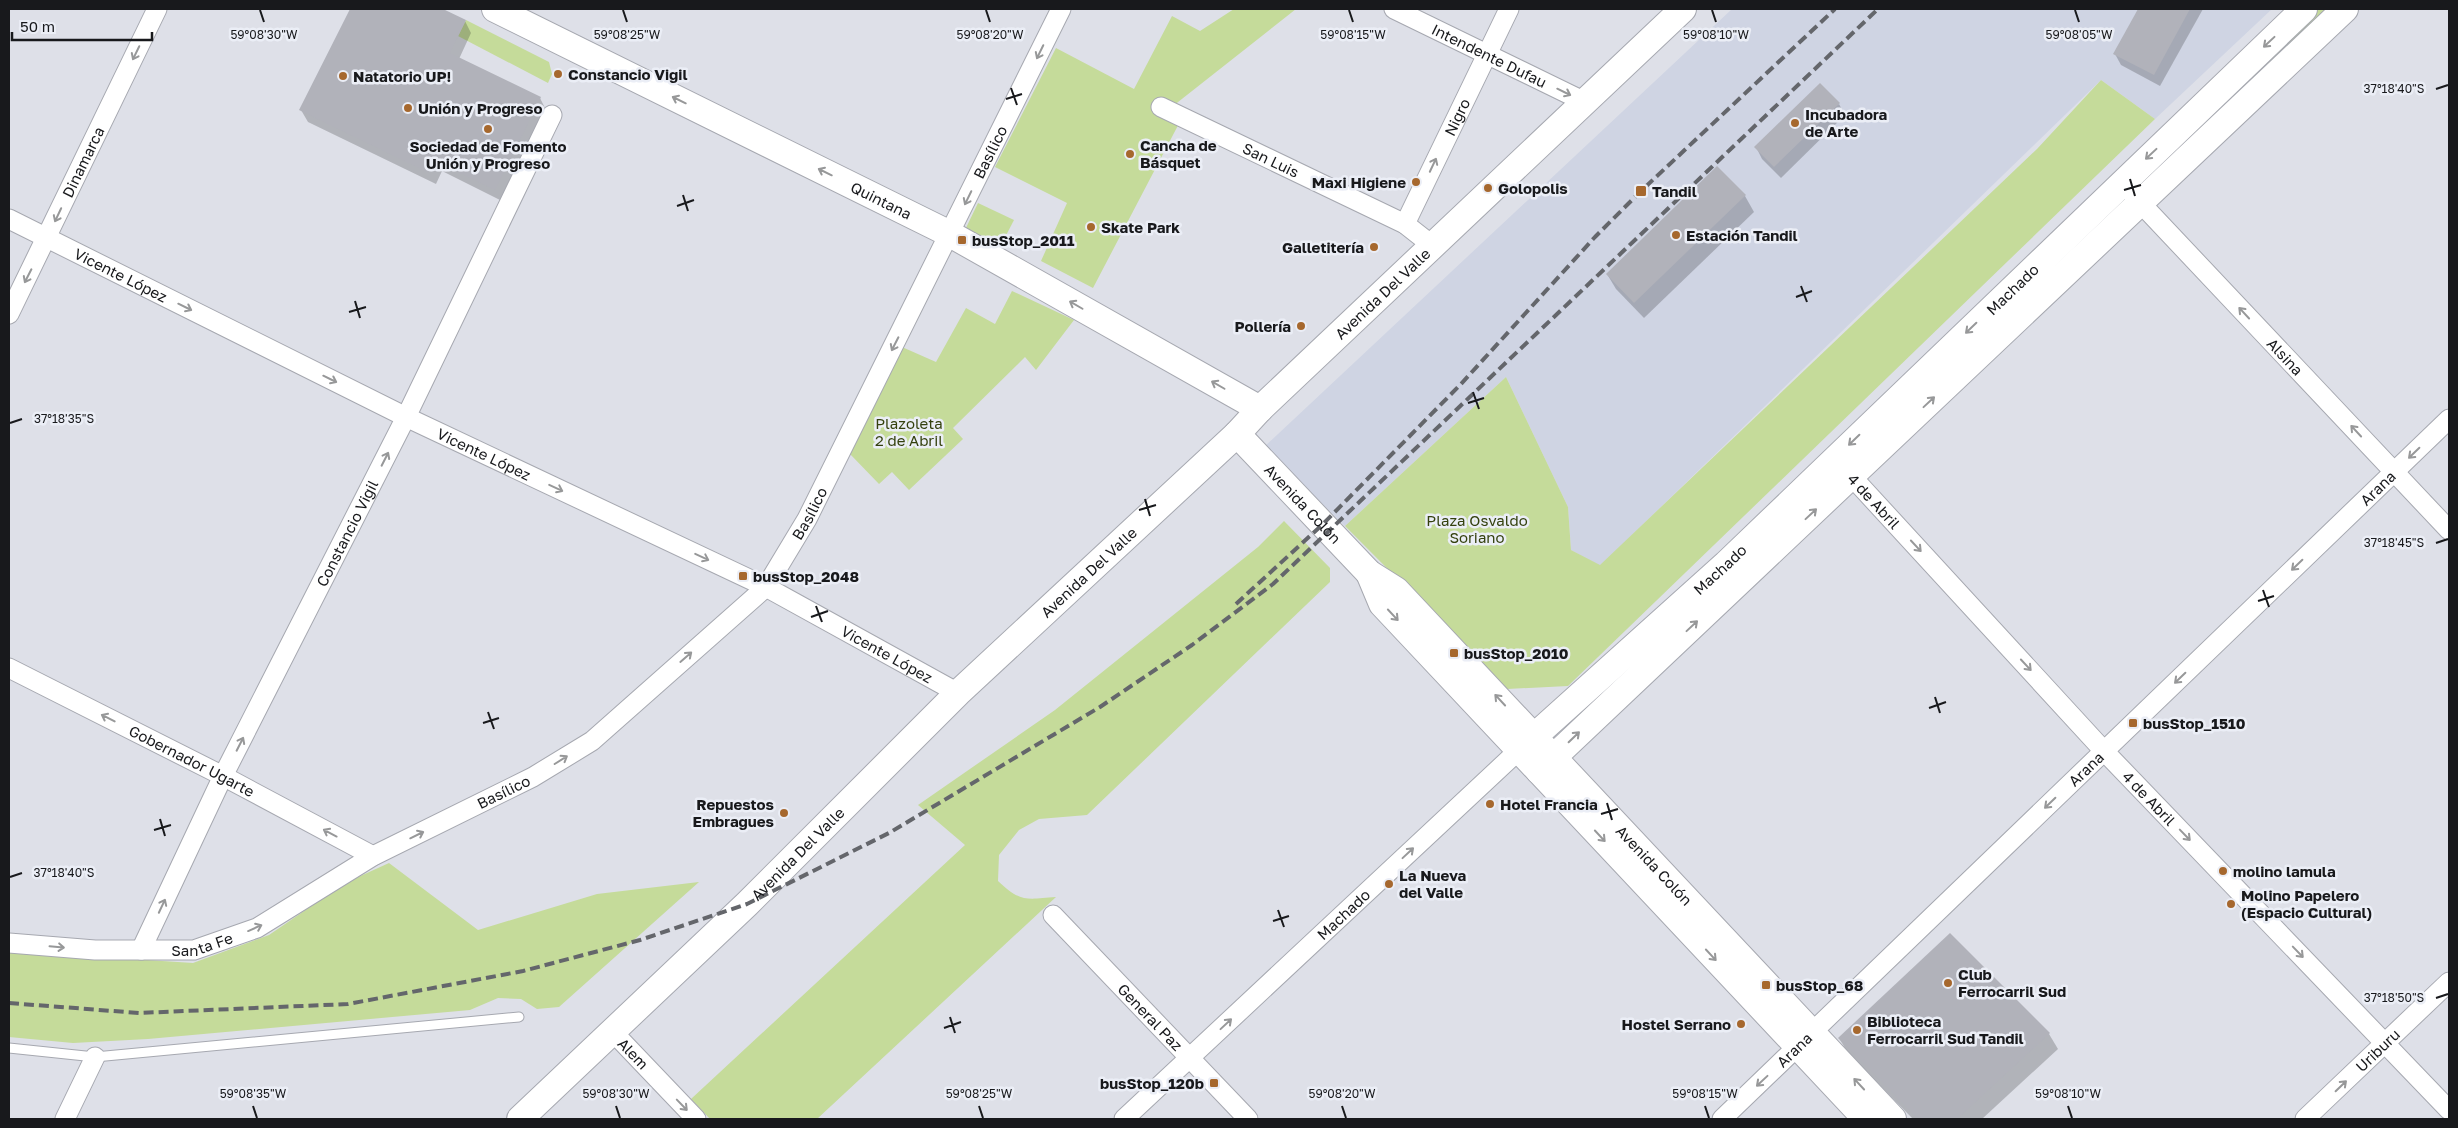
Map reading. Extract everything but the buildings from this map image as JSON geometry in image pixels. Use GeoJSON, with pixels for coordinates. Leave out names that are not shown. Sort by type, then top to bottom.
{"type":"FeatureCollection","features":[{"type":"Feature","properties":{"kind":"street","name":"Dinamarca"},"geometry":{"type":"LineString","coordinates":[[9,314],[157,9]]}},
{"type":"Feature","properties":{"kind":"street","name":"Quintana"},"geometry":{"type":"LineString","coordinates":[[495,9],[950,234],[1260,409]]}},
{"type":"Feature","properties":{"kind":"street","name":"Basílico"},"geometry":{"type":"LineString","coordinates":[[373,856],[533,777],[592,741],[766,587],[807,519],[1061,9]]}},
{"type":"Feature","properties":{"kind":"street","name":"Intendente Dufau"},"geometry":{"type":"LineString","coordinates":[[1394,9],[1585,102]]}},
{"type":"Feature","properties":{"kind":"street","name":"Nigro"},"geometry":{"type":"LineString","coordinates":[[1405,224],[1509,9]]}},
{"type":"Feature","properties":{"kind":"street","name":"Avenida Del Valle"},"geometry":{"type":"LineString","coordinates":[[520,1119],[748,904],[958,693],[1237,434],[1260,409],[1683,9]]}},
{"type":"Feature","properties":{"kind":"street","name":"Machado"},"geometry":{"type":"LineString","coordinates":[[1546,764],[1843,467],[2121,183],[2304,9]]}},
{"type":"Feature","properties":{"kind":"street","name":"Machado"},"geometry":{"type":"LineString","coordinates":[[1124,1119],[1526,743],[1726,564],[1843,467],[2141,202],[2346,9]]}},
{"type":"Feature","properties":{"kind":"street","name":"San Luis"},"geometry":{"type":"LineString","coordinates":[[1161,107],[1405,224],[1433,246]]}},
{"type":"Feature","properties":{"kind":"street","name":"Constancio Vigil"},"geometry":{"type":"LineString","coordinates":[[141,950],[224,776],[406,417],[552,115]]}},
{"type":"Feature","properties":{"kind":"street","name":"Alsina"},"geometry":{"type":"LineString","coordinates":[[2121,183],[2449,530]]}},
{"type":"Feature","properties":{"kind":"street","name":"Vicente López"},"geometry":{"type":"LineString","coordinates":[[9,219],[406,417],[766,587],[958,693]]}},
{"type":"Feature","properties":{"kind":"street","name":"Arana"},"geometry":{"type":"LineString","coordinates":[[1722,1119],[2449,419]]}},
{"type":"Feature","properties":{"kind":"street","name":"Avenida Colón"},"geometry":{"type":"LineString","coordinates":[[1237,434],[1369,574],[1396,590],[1526,743],[1805,1040],[1893,1119]]}},
{"type":"Feature","properties":{"kind":"street","name":"4 de Abril"},"geometry":{"type":"LineString","coordinates":[[1843,467],[2104,750],[2449,1110]]}},
{"type":"Feature","properties":{"kind":"street","name":"Gobernador Ugarte"},"geometry":{"type":"LineString","coordinates":[[9,668],[224,776],[373,856]]}},
{"type":"Feature","properties":{"kind":"street","name":"Santa Fe"},"geometry":{"type":"LineString","coordinates":[[9,943],[95,950],[194,950],[258,928],[373,856]]}},
{"type":"Feature","properties":{"kind":"street","name":"General Paz"},"geometry":{"type":"LineString","coordinates":[[1053,915],[1248,1119]]}},
{"type":"Feature","properties":{"kind":"street","name":"Uriburu"},"geometry":{"type":"LineString","coordinates":[[2306,1119],[2449,982]]}},
{"type":"Feature","properties":{"kind":"street","name":"Alem"},"geometry":{"type":"LineString","coordinates":[[612,1031],[696,1119]]}},
{"type":"Feature","properties":{"kind":"street","name":"Avenida Colón"},"geometry":{"type":"LineString","coordinates":[[1805,1040],[1866,1119]]}},
{"type":"Feature","properties":{"kind":"street"},"geometry":{"type":"LineString","coordinates":[[65,1119],[95,1057]]}},
{"type":"Feature","properties":{"kind":"lane"},"geometry":{"type":"LineString","coordinates":[[9,1048],[95,1057],[519,1017]]}},
{"type":"Feature","properties":{"kind":"shaded area"},"geometry":{"type":"Polygon","coordinates":[[[1732,9],[2272,9],[2155,119],[2101,80],[1600,566],[1571,550],[1568,507],[1506,377],[1345,526],[1264,447],[1732,9]]]}},
{"type":"Feature","properties":{"kind":"green space"},"geometry":{"type":"Polygon","coordinates":[[[1234,9],[1296,9],[1173,106],[1185,112],[1093,288],[1041,261],[1067,203],[995,167],[1056,48],[1134,89],[1172,16],[1200,31],[1234,9]]]}},
{"type":"Feature","properties":{"kind":"green space"},"geometry":{"type":"Polygon","coordinates":[[[2318,9],[2328,9],[2145,184],[2140,179],[2318,9]]]}},
{"type":"Feature","properties":{"kind":"green space"},"geometry":{"type":"Polygon","coordinates":[[[466,20],[549,62],[552,74],[548,83],[458,36],[466,20]]]}},
{"type":"Feature","properties":{"kind":"green space","name":"Plaza Osvaldo Soriano"},"geometry":{"type":"Polygon","coordinates":[[[2101,80],[2155,119],[1568,686],[1507,689],[1345,526],[1506,377],[1568,507],[1571,550],[1600,565],[2037,149],[2101,80]]]}},
{"type":"Feature","properties":{"kind":"green space"},"geometry":{"type":"Polygon","coordinates":[[[978,203],[1014,220],[999,249],[964,232],[978,203]]]}},
{"type":"Feature","properties":{"kind":"green space","name":"Plazoleta 2 de Abril"},"geometry":{"type":"Polygon","coordinates":[[[1012,291],[1074,320],[1036,370],[1025,357],[953,428],[963,439],[909,490],[892,472],[879,484],[850,454],[902,347],[936,362],[966,308],[995,324],[1012,291]]]}},
{"type":"Feature","properties":{"kind":"green space"},"geometry":{"type":"Polygon","coordinates":[[[1284,521],[1330,568],[1330,582],[1087,815],[1039,819],[1019,830],[999,855],[998,881],[1013,893],[1025,898],[1056,897],[817,1119],[710,1119],[691,1099],[965,845],[918,805],[1055,710],[1258,547],[1284,521]]]}},
{"type":"Feature","properties":{"kind":"green space"},"geometry":{"type":"Polygon","coordinates":[[[389,863],[478,930],[597,894],[699,882],[559,1007],[537,1009],[521,999],[498,998],[470,1010],[148,1039],[73,1043],[9,1037],[9,951],[193,963],[269,935],[345,883],[389,863]]]}},
{"type":"Feature","properties":{"kind":"railway"},"geometry":{"type":"LineString","coordinates":[[1236,604],[1323,524],[1461,384],[1595,237],[1641,191],[1835,9]]}},
{"type":"Feature","properties":{"kind":"railway"},"geometry":{"type":"LineString","coordinates":[[9,1003],[139,1013],[348,1004],[523,971],[640,940],[747,904],[889,833],[1100,707],[1192,645],[1273,584],[1878,9]]}},
{"type":"Feature","properties":{"kind":"place","name":"Constancio Vigil"},"geometry":{"type":"Point","coordinates":[558,74]}},
{"type":"Feature","properties":{"kind":"place","name":"Natatorio UP!"},"geometry":{"type":"Point","coordinates":[343,76]}},
{"type":"Feature","properties":{"kind":"place","name":"Unión y Progreso"},"geometry":{"type":"Point","coordinates":[408,108]}},
{"type":"Feature","properties":{"kind":"place","name":"Incubadora de Arte"},"geometry":{"type":"Point","coordinates":[1795,123]}},
{"type":"Feature","properties":{"kind":"place","name":"Sociedad de Fomento Unión y Progreso"},"geometry":{"type":"Point","coordinates":[488,129]}},
{"type":"Feature","properties":{"kind":"place","name":"Cancha de Básquet"},"geometry":{"type":"Point","coordinates":[1130,154]}},
{"type":"Feature","properties":{"kind":"place","name":"Maxi Higiene"},"geometry":{"type":"Point","coordinates":[1416,182]}},
{"type":"Feature","properties":{"kind":"place","name":"Golopolis"},"geometry":{"type":"Point","coordinates":[1488,188]}},
{"type":"Feature","properties":{"kind":"place","name":"Tandil"},"geometry":{"type":"Point","coordinates":[1641,191]}},
{"type":"Feature","properties":{"kind":"place","name":"Skate Park"},"geometry":{"type":"Point","coordinates":[1091,227]}},
{"type":"Feature","properties":{"kind":"place","name":"Estación Tandil"},"geometry":{"type":"Point","coordinates":[1676,235]}},
{"type":"Feature","properties":{"kind":"place","name":"busStop_2011"},"geometry":{"type":"Point","coordinates":[962,240]}},
{"type":"Feature","properties":{"kind":"place","name":"Galletitería"},"geometry":{"type":"Point","coordinates":[1374,247]}},
{"type":"Feature","properties":{"kind":"place","name":"Pollería"},"geometry":{"type":"Point","coordinates":[1301,326]}},
{"type":"Feature","properties":{"kind":"place","name":"busStop_2048"},"geometry":{"type":"Point","coordinates":[743,576]}},
{"type":"Feature","properties":{"kind":"place","name":"busStop_2010"},"geometry":{"type":"Point","coordinates":[1454,653]}},
{"type":"Feature","properties":{"kind":"place","name":"busStop_1510"},"geometry":{"type":"Point","coordinates":[2133,723]}},
{"type":"Feature","properties":{"kind":"place","name":"Hotel Francia"},"geometry":{"type":"Point","coordinates":[1490,804]}},
{"type":"Feature","properties":{"kind":"place","name":"Repuestos Embragues"},"geometry":{"type":"Point","coordinates":[784,813]}},
{"type":"Feature","properties":{"kind":"place","name":"molino lamula"},"geometry":{"type":"Point","coordinates":[2223,871]}},
{"type":"Feature","properties":{"kind":"place","name":"La Nueva del Valle"},"geometry":{"type":"Point","coordinates":[1389,884]}},
{"type":"Feature","properties":{"kind":"place","name":"Molino Papelero (Espacio Cultural)"},"geometry":{"type":"Point","coordinates":[2231,904]}},
{"type":"Feature","properties":{"kind":"place","name":"Club Ferrocarril Sud"},"geometry":{"type":"Point","coordinates":[1948,983]}},
{"type":"Feature","properties":{"kind":"place","name":"busStop_68"},"geometry":{"type":"Point","coordinates":[1766,985]}},
{"type":"Feature","properties":{"kind":"place","name":"Hostel Serrano"},"geometry":{"type":"Point","coordinates":[1741,1024]}},
{"type":"Feature","properties":{"kind":"place","name":"Biblioteca Ferrocarril Sud Tandil"},"geometry":{"type":"Point","coordinates":[1857,1030]}},
{"type":"Feature","properties":{"kind":"place","name":"busStop_120b"},"geometry":{"type":"Point","coordinates":[1214,1083]}}]}
